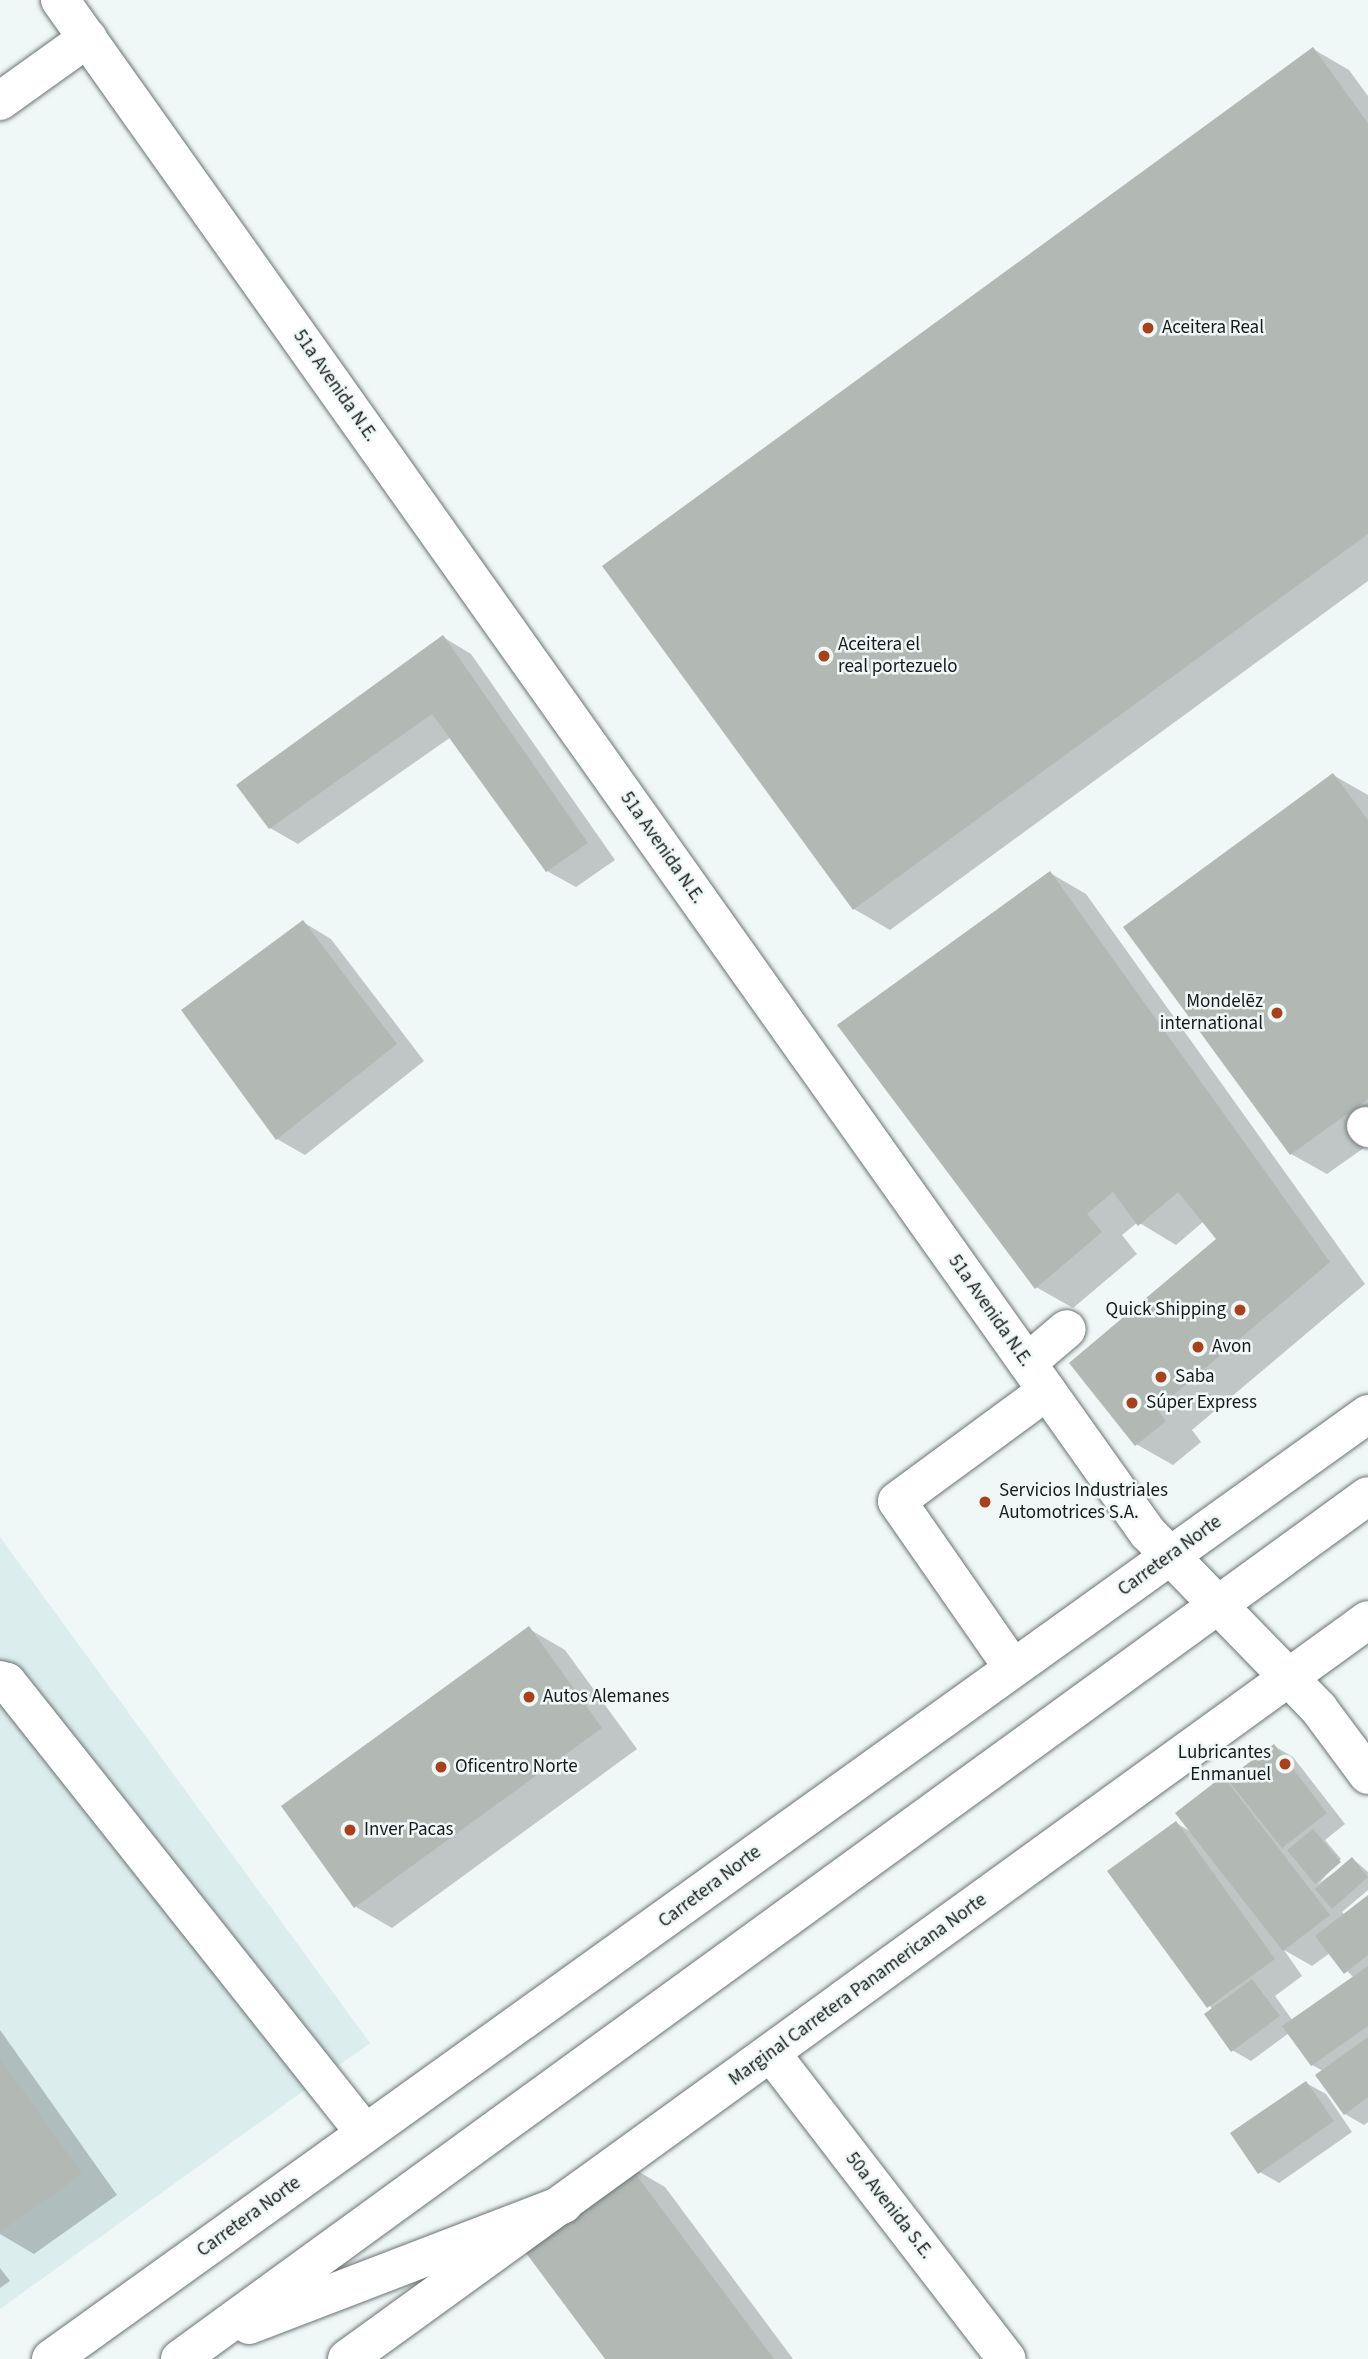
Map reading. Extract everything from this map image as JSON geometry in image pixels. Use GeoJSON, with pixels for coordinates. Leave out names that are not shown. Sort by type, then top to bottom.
{"type":"FeatureCollection","features":[{"type":"Feature","properties":{"kind":"main road","name":"51a Avenida N.E."},"geometry":{"type":"LineString","coordinates":[[61,0],[1147,1533],[1319,1709],[1368,1775]]}},
{"type":"Feature","properties":{"kind":"main road"},"geometry":{"type":"LineString","coordinates":[[0,101],[88,38]]}},
{"type":"Feature","properties":{"kind":"main road"},"geometry":{"type":"LineString","coordinates":[[1013,1668],[897,1501],[1037,1377],[1067,1329]]}},
{"type":"Feature","properties":{"kind":"main road","name":"Carretera Norte"},"geometry":{"type":"LineString","coordinates":[[51,2359],[365,2133],[592,1975],[1013,1668],[1368,1414]]}},
{"type":"Feature","properties":{"kind":"main road"},"geometry":{"type":"LineString","coordinates":[[191,2351],[1368,1496]]}},
{"type":"Feature","properties":{"kind":"main road","name":"Marginal Carretera Panamericana Norte"},"geometry":{"type":"LineString","coordinates":[[347,2359],[1368,1620]]}},
{"type":"Feature","properties":{"kind":"main road"},"geometry":{"type":"LineString","coordinates":[[0,1680],[8,1682],[365,2133]]}},
{"type":"Feature","properties":{"kind":"main road","name":"50a Avenida S.E."},"geometry":{"type":"LineString","coordinates":[[771,2053],[1007,2359]]}},
{"type":"Feature","properties":{"kind":"main road"},"geometry":{"type":"LineString","coordinates":[[191,2351],[564,2204]]}},
{"type":"Feature","properties":{"kind":"shaded area"},"geometry":{"type":"Polygon","coordinates":[[[0,1537],[370,2043],[0,2309],[0,1537]]]}},
{"type":"Feature","properties":{"kind":"building","name":"Aceitera Real"},"geometry":{"type":"Polygon","coordinates":[[[1313,47],[1368,123],[1368,534],[853,910],[602,566],[1313,47]]]}},
{"type":"Feature","properties":{"kind":"building"},"geometry":{"type":"Polygon","coordinates":[[[443,635],[588,843],[546,872],[432,714],[269,829],[236,785],[443,635]]]}},
{"type":"Feature","properties":{"kind":"building","name":"Mondelēz international"},"geometry":{"type":"Polygon","coordinates":[[[1333,773],[1368,820],[1368,1099],[1290,1155],[1123,927],[1333,773]]]}},
{"type":"Feature","properties":{"kind":"building"},"geometry":{"type":"Polygon","coordinates":[[[1050,871],[1330,1262],[1157,1409],[1166,1421],[1135,1446],[1069,1363],[1216,1239],[1178,1192],[1138,1226],[1113,1192],[1087,1214],[1102,1232],[1035,1289],[837,1025],[1050,871]]]}},
{"type":"Feature","properties":{"kind":"building"},"geometry":{"type":"Polygon","coordinates":[[[303,920],[397,1044],[276,1140],[181,1010],[303,920]]]}},
{"type":"Feature","properties":{"kind":"building","name":"Oficentro Norte"},"geometry":{"type":"Polygon","coordinates":[[[529,1626],[602,1728],[354,1908],[281,1806],[529,1626]]]}},
{"type":"Feature","properties":{"kind":"building"},"geometry":{"type":"Polygon","coordinates":[[[1274,1744],[1327,1813],[1282,1848],[1227,1779],[1274,1744]]]}},
{"type":"Feature","properties":{"kind":"building"},"geometry":{"type":"Polygon","coordinates":[[[1223,1776],[1330,1915],[1283,1951],[1175,1813],[1223,1776]]]}},
{"type":"Feature","properties":{"kind":"building"},"geometry":{"type":"Polygon","coordinates":[[[1176,1821],[1275,1959],[1207,2008],[1107,1871],[1176,1821]]]}},
{"type":"Feature","properties":{"kind":"building"},"geometry":{"type":"Polygon","coordinates":[[[1313,1829],[1341,1862],[1315,1884],[1287,1850],[1313,1829]]]}},
{"type":"Feature","properties":{"kind":"building"},"geometry":{"type":"Polygon","coordinates":[[[1352,1857],[1368,1877],[1332,1909],[1315,1889],[1352,1857]]]}},
{"type":"Feature","properties":{"kind":"building"},"geometry":{"type":"Polygon","coordinates":[[[1368,1895],[1368,1955],[1344,1974],[1315,1936],[1368,1895]]]}},
{"type":"Feature","properties":{"kind":"building"},"geometry":{"type":"Polygon","coordinates":[[[1368,1966],[1368,2026],[1311,2066],[1282,2026],[1368,1966]]]}},
{"type":"Feature","properties":{"kind":"building"},"geometry":{"type":"Polygon","coordinates":[[[1252,1979],[1280,2016],[1231,2052],[1204,2014],[1252,1979]]]}},
{"type":"Feature","properties":{"kind":"building"},"geometry":{"type":"Polygon","coordinates":[[[1368,2037],[1368,2097],[1344,2115],[1315,2075],[1368,2037]]]}},
{"type":"Feature","properties":{"kind":"building"},"geometry":{"type":"Polygon","coordinates":[[[0,2058],[82,2174],[0,2232],[0,2058]]]}},
{"type":"Feature","properties":{"kind":"building"},"geometry":{"type":"Polygon","coordinates":[[[1306,2081],[1334,2121],[1258,2174],[1230,2133],[1306,2081]]]}},
{"type":"Feature","properties":{"kind":"building"},"geometry":{"type":"Polygon","coordinates":[[[628,2164],[774,2359],[605,2359],[520,2245],[628,2164]]]}},
{"type":"Feature","properties":{"kind":"place","name":"Aceitera Real"},"geometry":{"type":"Point","coordinates":[1148,328]}},
{"type":"Feature","properties":{"kind":"place","name":"Aceitera el real portezuelo"},"geometry":{"type":"Point","coordinates":[824,656]}},
{"type":"Feature","properties":{"kind":"place","name":"Mondelēz international"},"geometry":{"type":"Point","coordinates":[1277,1013]}},
{"type":"Feature","properties":{"kind":"place","name":"Quick Shipping"},"geometry":{"type":"Point","coordinates":[1240,1310]}},
{"type":"Feature","properties":{"kind":"place","name":"Avon"},"geometry":{"type":"Point","coordinates":[1198,1347]}},
{"type":"Feature","properties":{"kind":"place","name":"Saba"},"geometry":{"type":"Point","coordinates":[1161,1377]}},
{"type":"Feature","properties":{"kind":"place","name":"Súper Express"},"geometry":{"type":"Point","coordinates":[1132,1403]}},
{"type":"Feature","properties":{"kind":"place","name":"Servicios Industriales Automotrices S.A."},"geometry":{"type":"Point","coordinates":[985,1502]}},
{"type":"Feature","properties":{"kind":"place","name":"Autos Alemanes"},"geometry":{"type":"Point","coordinates":[529,1697]}},
{"type":"Feature","properties":{"kind":"place","name":"Lubricantes Enmanuel"},"geometry":{"type":"Point","coordinates":[1285,1764]}},
{"type":"Feature","properties":{"kind":"place","name":"Oficentro Norte"},"geometry":{"type":"Point","coordinates":[441,1767]}},
{"type":"Feature","properties":{"kind":"place","name":"Inver Pacas"},"geometry":{"type":"Point","coordinates":[350,1830]}}]}
